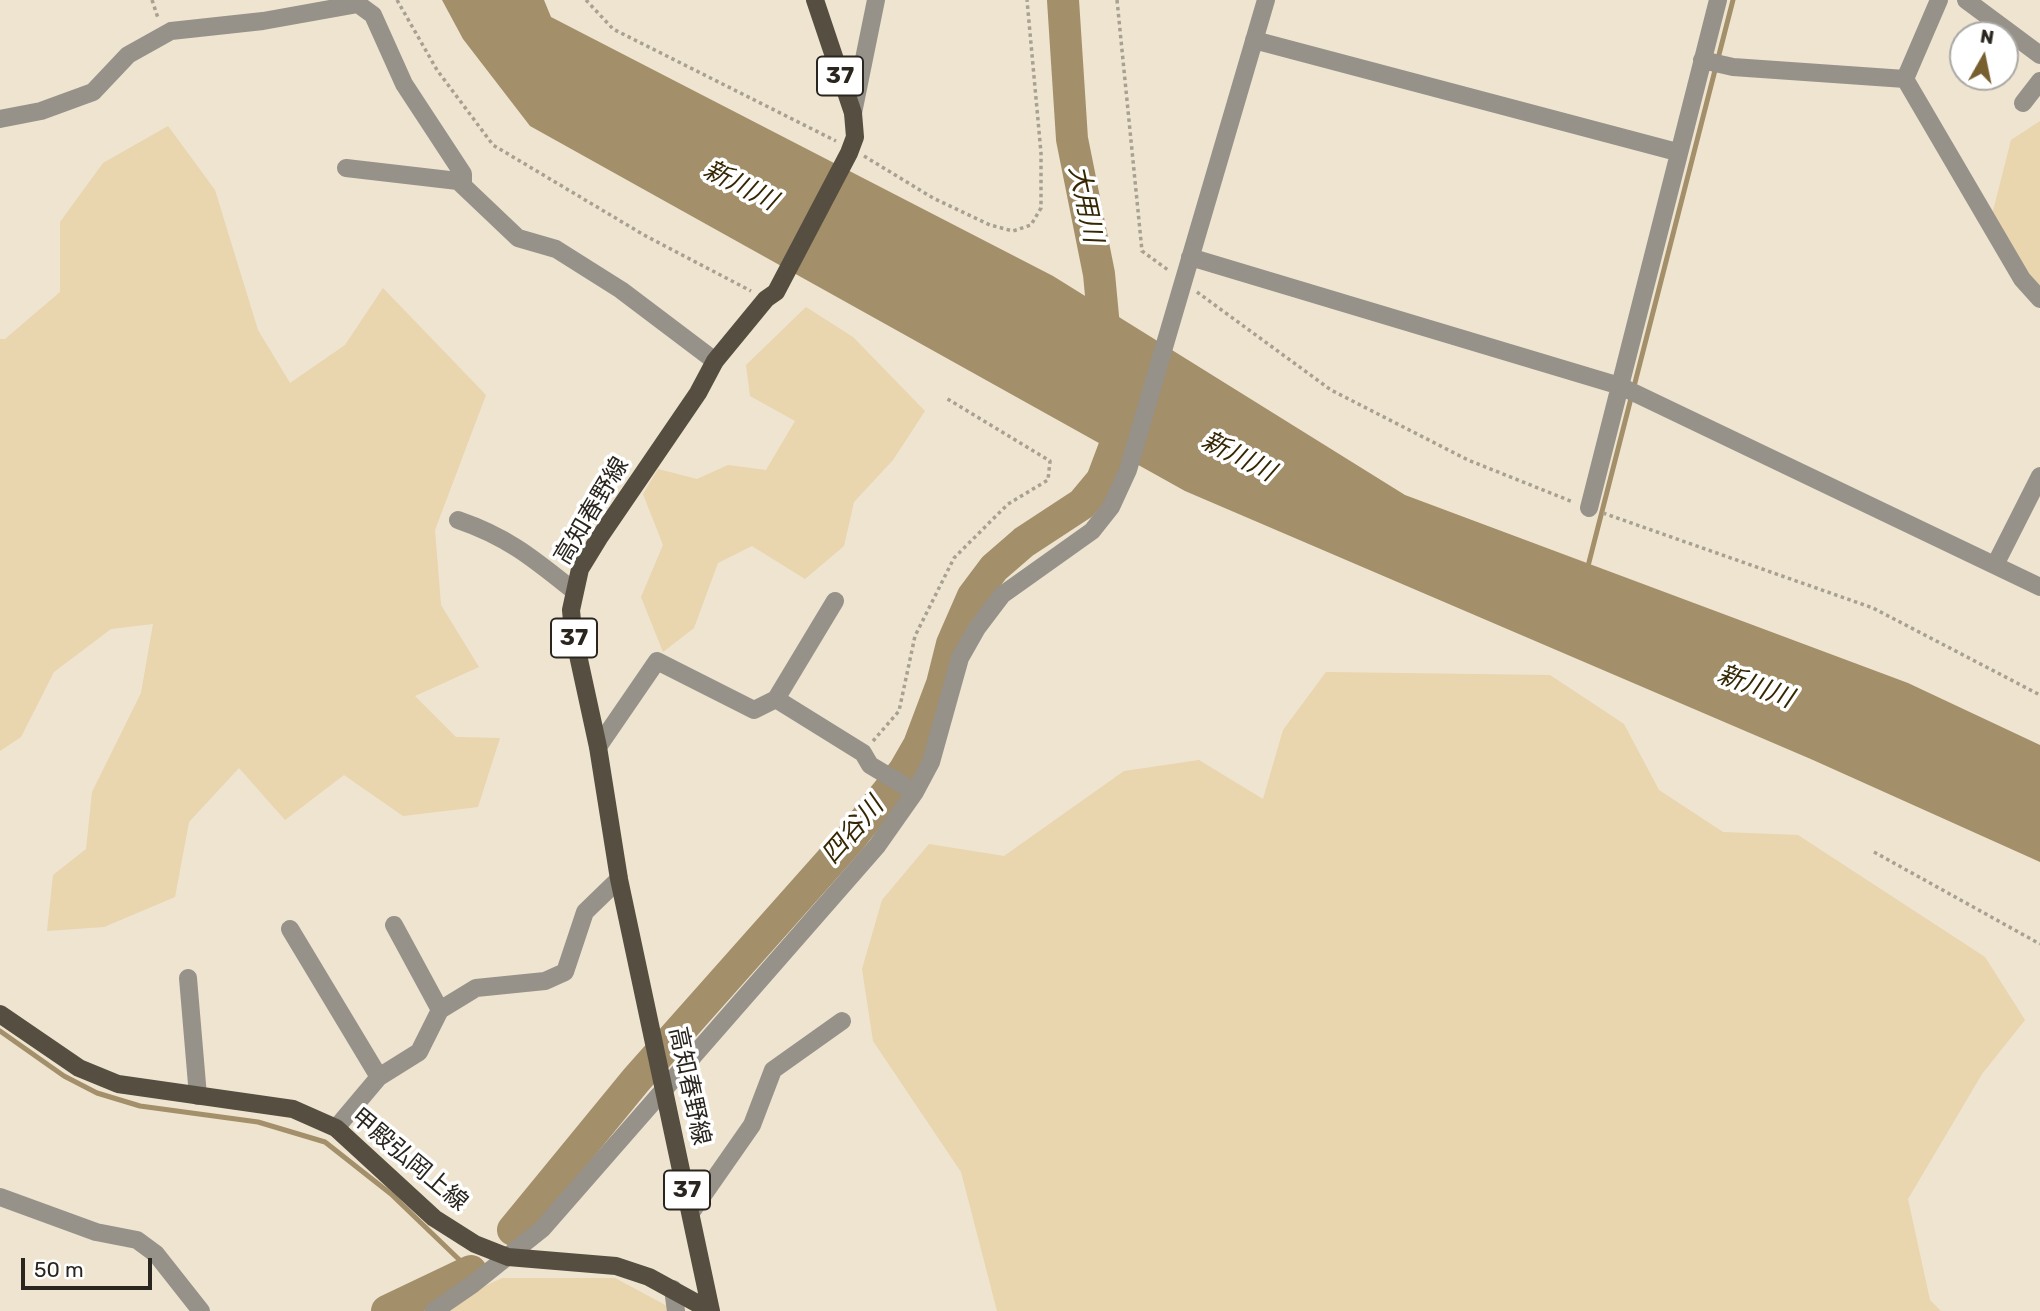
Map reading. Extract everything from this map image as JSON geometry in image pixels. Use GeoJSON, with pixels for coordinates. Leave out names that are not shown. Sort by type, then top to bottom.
{"type":"FeatureCollection","features":[{"type":"Feature","properties":{"kind":"main road","name":"高知春野線"},"geometry":{"type":"LineString","coordinates":[[711,1311],[692,1211],[619,878],[598,747],[573,632],[575,591],[580,569],[698,393],[715,362],[771,295],[850,150],[855,136],[853,113],[815,0]]}},
{"type":"Feature","properties":{"kind":"main road","name":"甲殿弘岡上線"},"geometry":{"type":"LineString","coordinates":[[0,1014],[79,1068],[118,1084],[293,1109],[336,1128],[434,1218],[475,1244],[508,1256],[616,1266],[673,1289],[711,1311]]}},
{"type":"Feature","properties":{"kind":"street"},"geometry":{"type":"LineString","coordinates":[[853,113],[876,0]]}},
{"type":"Feature","properties":{"kind":"street"},"geometry":{"type":"LineString","coordinates":[[434,1311],[542,1229],[877,846],[909,788],[930,762],[960,658],[977,628],[1002,595],[1092,531],[1111,507],[1128,470],[1266,0]]}},
{"type":"Feature","properties":{"kind":"street"},"geometry":{"type":"LineString","coordinates":[[1589,508],[1677,152],[1718,0]]}},
{"type":"Feature","properties":{"kind":"street"},"geometry":{"type":"LineString","coordinates":[[1905,79],[1939,0]]}},
{"type":"Feature","properties":{"kind":"street"},"geometry":{"type":"LineString","coordinates":[[1966,0],[2040,55]]}},
{"type":"Feature","properties":{"kind":"street"},"geometry":{"type":"LineString","coordinates":[[0,119],[41,111],[93,92],[128,55],[171,31],[275,19],[358,4],[373,15],[404,84],[463,174],[463,186]]}},
{"type":"Feature","properties":{"kind":"street"},"geometry":{"type":"LineString","coordinates":[[1254,40],[1677,152]]}},
{"type":"Feature","properties":{"kind":"street"},"geometry":{"type":"LineString","coordinates":[[1702,60],[1733,67],[1905,79]]}},
{"type":"Feature","properties":{"kind":"street"},"geometry":{"type":"LineString","coordinates":[[1905,79],[2022,279],[2040,299]]}},
{"type":"Feature","properties":{"kind":"street"},"geometry":{"type":"LineString","coordinates":[[2023,103],[2040,81]]}},
{"type":"Feature","properties":{"kind":"street"},"geometry":{"type":"LineString","coordinates":[[346,168],[458,181],[518,238],[556,249],[621,290],[715,362]]}},
{"type":"Feature","properties":{"kind":"street"},"geometry":{"type":"LineString","coordinates":[[1190,257],[1620,386],[2040,587]]}},
{"type":"Feature","properties":{"kind":"street"},"geometry":{"type":"LineString","coordinates":[[1995,565],[2040,476]]}},
{"type":"Feature","properties":{"kind":"street"},"geometry":{"type":"LineString","coordinates":[[458,520],[494,533],[519,547],[575,591]]}},
{"type":"Feature","properties":{"kind":"street"},"geometry":{"type":"LineString","coordinates":[[598,747],[657,661],[754,710],[776,699],[835,601]]}},
{"type":"Feature","properties":{"kind":"street"},"geometry":{"type":"LineString","coordinates":[[776,699],[909,788]]}},
{"type":"Feature","properties":{"kind":"street"},"geometry":{"type":"LineString","coordinates":[[336,1128],[379,1077],[419,1052],[440,1010],[476,988],[545,981],[565,972],[585,912],[619,878]]}},
{"type":"Feature","properties":{"kind":"street"},"geometry":{"type":"LineString","coordinates":[[394,925],[440,1010]]}},
{"type":"Feature","properties":{"kind":"street"},"geometry":{"type":"LineString","coordinates":[[290,929],[379,1077]]}},
{"type":"Feature","properties":{"kind":"street"},"geometry":{"type":"LineString","coordinates":[[188,978],[198,1096]]}},
{"type":"Feature","properties":{"kind":"street"},"geometry":{"type":"LineString","coordinates":[[692,1211],[752,1125],[773,1070],[842,1021]]}},
{"type":"Feature","properties":{"kind":"street"},"geometry":{"type":"LineString","coordinates":[[0,1197],[96,1232],[137,1240],[156,1254],[201,1311]]}},
{"type":"Feature","properties":{"kind":"street"},"geometry":{"type":"LineString","coordinates":[[673,1289],[676,1311]]}},
{"type":"Feature","properties":{"kind":"path"},"geometry":{"type":"LineString","coordinates":[[397,0],[437,70],[493,145],[644,235],[771,295]]}},
{"type":"Feature","properties":{"kind":"path"},"geometry":{"type":"LineString","coordinates":[[586,0],[613,29],[850,150],[933,198],[990,225],[1013,231],[1031,225],[1041,208],[1041,153],[1027,0]]}},
{"type":"Feature","properties":{"kind":"path"},"geometry":{"type":"LineString","coordinates":[[1117,0],[1142,251],[1331,390],[1468,460],[1589,508]]}},
{"type":"Feature","properties":{"kind":"path"},"geometry":{"type":"LineString","coordinates":[[866,759],[899,711],[915,636],[954,558],[1008,504],[1048,480],[1050,461],[946,398]]}},
{"type":"Feature","properties":{"kind":"path"},"geometry":{"type":"LineString","coordinates":[[1609,515],[1873,608],[2040,695]]}},
{"type":"Feature","properties":{"kind":"path"},"geometry":{"type":"LineString","coordinates":[[1874,852],[2040,944]]}},
{"type":"Feature","properties":{"kind":"shaded area"},"geometry":{"type":"Polygon","coordinates":[[[2040,121],[2040,293],[1992,215],[2011,140],[2040,121]]]}},
{"type":"Feature","properties":{"kind":"shaded area"},"geometry":{"type":"Polygon","coordinates":[[[168,126],[215,190],[258,330],[290,383],[345,345],[383,288],[486,395],[435,530],[441,605],[479,667],[415,696],[456,737],[500,738],[478,807],[403,816],[344,775],[285,820],[239,768],[189,822],[175,897],[104,927],[47,931],[53,875],[86,849],[92,792],[141,693],[153,624],[111,629],[54,672],[21,737],[0,751],[0,339],[5,339],[60,292],[60,222],[103,163],[168,126]]]}},
{"type":"Feature","properties":{"kind":"shaded area"},"geometry":{"type":"Polygon","coordinates":[[[806,307],[853,337],[925,411],[893,460],[854,502],[844,546],[805,579],[752,546],[718,563],[694,628],[663,652],[641,597],[663,545],[643,494],[658,469],[697,479],[728,465],[766,470],[795,421],[750,396],[746,365],[806,307]]]}},
{"type":"Feature","properties":{"kind":"shaded area"},"geometry":{"type":"Polygon","coordinates":[[[1326,672],[1550,675],[1624,724],[1659,790],[1723,832],[1798,835],[1985,957],[2025,1020],[1982,1074],[1908,1199],[1930,1300],[1941,1311],[997,1311],[961,1172],[873,1041],[862,969],[882,900],[929,844],[1004,856],[1124,771],[1199,760],[1263,799],[1283,730],[1326,672]]]}},
{"type":"Feature","properties":{"kind":"shaded area"},"geometry":{"type":"Polygon","coordinates":[[[502,1278],[615,1278],[669,1307],[669,1311],[441,1311],[451,1302],[502,1278]]]}},
{"type":"Feature","properties":{"kind":"water","name":"新川川"},"geometry":{"type":"Polygon","coordinates":[[[442,0],[544,0],[551,17],[1053,276],[1405,495],[1908,683],[2040,745],[2040,862],[1813,760],[1185,491],[530,126],[463,39],[442,0]]]}},
{"type":"Feature","properties":{"kind":"waterway","name":"大用川"},"geometry":{"type":"LineString","coordinates":[[1063,0],[1072,139],[1099,274],[1106,348]]}},
{"type":"Feature","properties":{"kind":"waterway"},"geometry":{"type":"LineString","coordinates":[[1587,570],[1733,0]]}},
{"type":"Feature","properties":{"kind":"waterway","name":"四谷川"},"geometry":{"type":"LineString","coordinates":[[513,1230],[636,1080],[851,838],[904,771],[919,745],[942,684],[952,644],[973,596],[994,568],[1024,542],[1082,504],[1102,480],[1128,411]]}},
{"type":"Feature","properties":{"kind":"waterway"},"geometry":{"type":"LineString","coordinates":[[0,1031],[64,1076],[97,1093],[140,1106],[258,1122],[325,1142],[391,1194],[471,1271]]}},
{"type":"Feature","properties":{"kind":"waterway","name":"四谷川"},"geometry":{"type":"LineString","coordinates":[[387,1311],[471,1271]]}}]}
